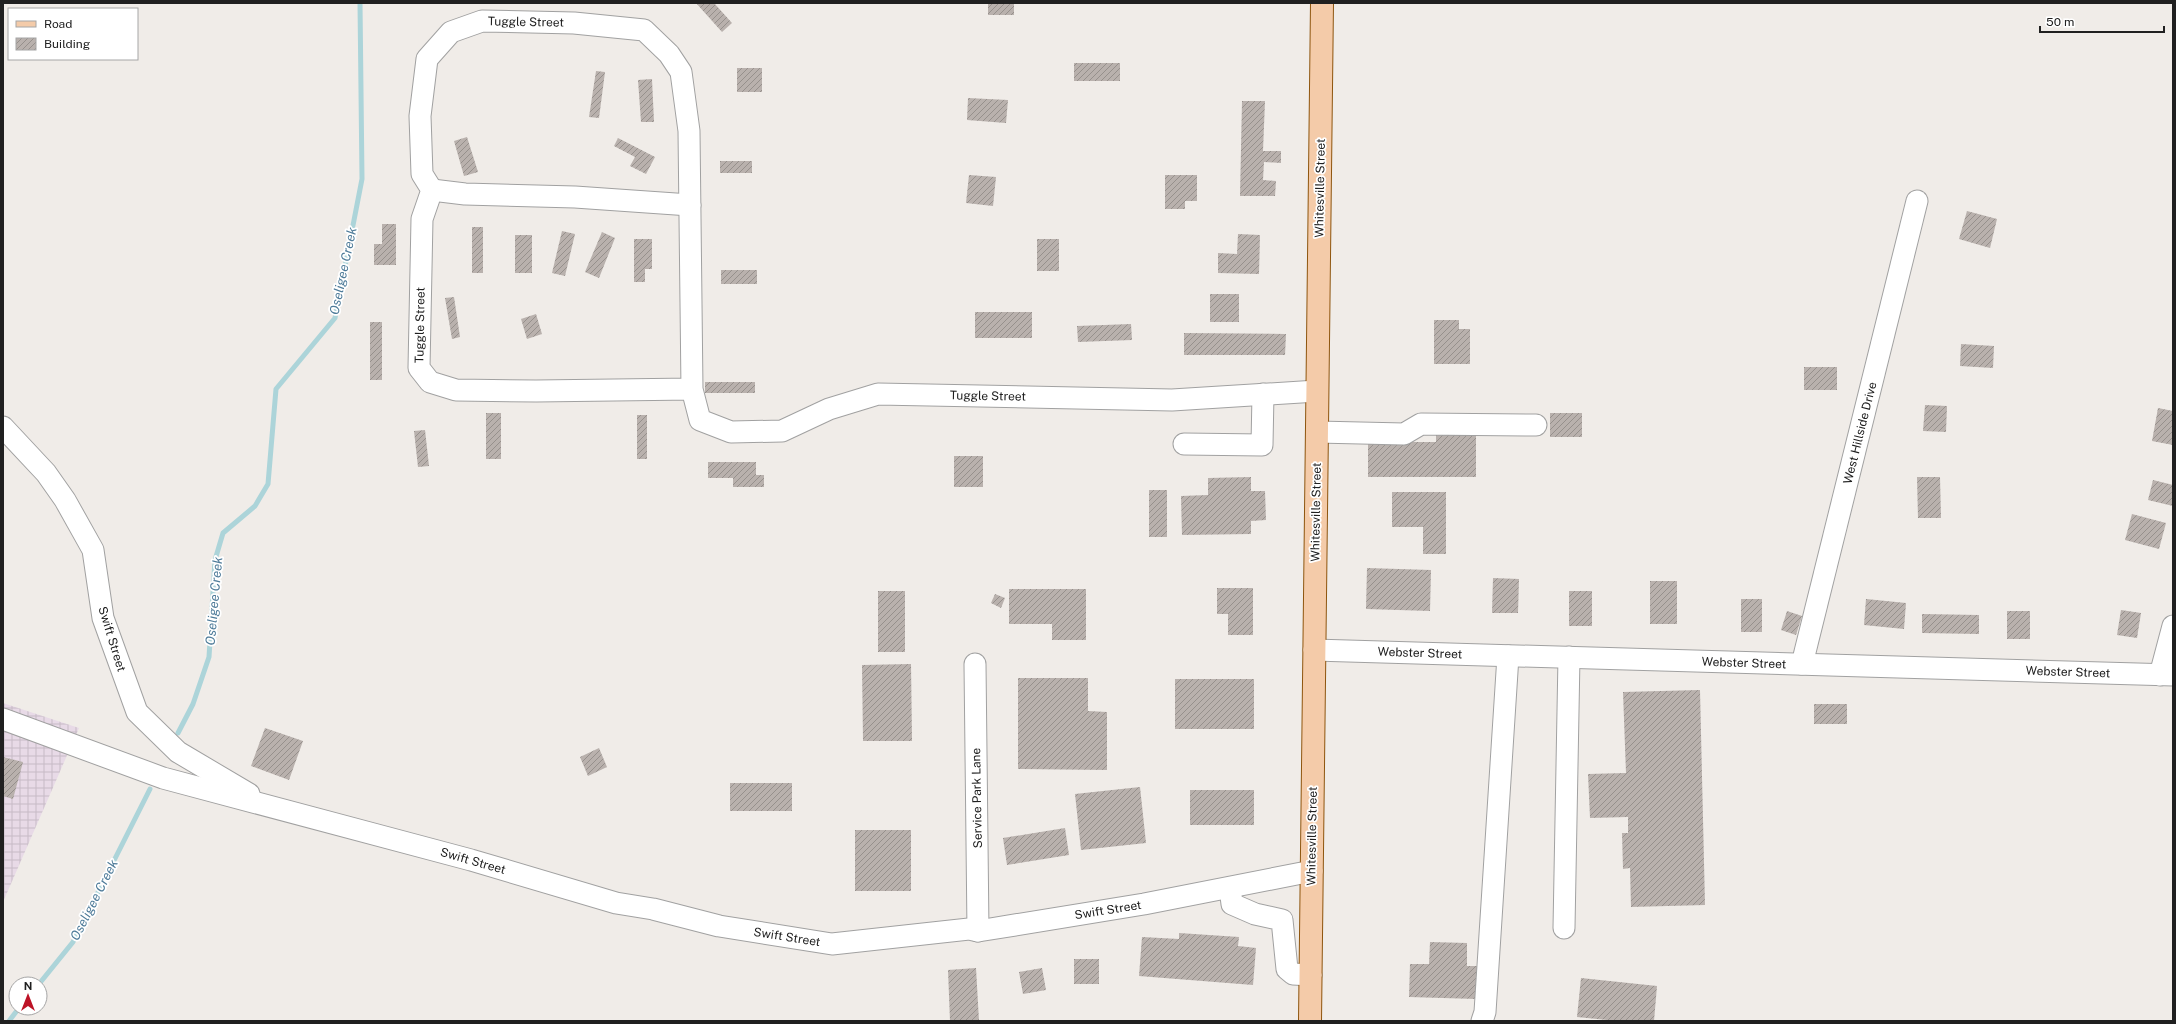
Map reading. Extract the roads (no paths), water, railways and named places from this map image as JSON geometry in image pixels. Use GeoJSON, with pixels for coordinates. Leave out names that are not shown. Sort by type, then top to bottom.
{"type":"FeatureCollection","features":[{"type":"Feature","properties":{"kind":"main road","name":"Whitesville Street"},"geometry":{"type":"LineString","coordinates":[[1310,1021],[1322,3]]}},
{"type":"Feature","properties":{"kind":"street","name":"Tuggle Street"},"geometry":{"type":"LineString","coordinates":[[692,389],[536,391],[456,390],[430,382],[419,368],[422,219],[432,190],[422,174],[420,116],[427,59],[450,32],[482,21],[574,22],[644,30],[669,54],[681,72],[690,131],[692,389],[700,420],[731,432],[782,431],[829,409],[878,394],[1172,400],[1318,391]]}},
{"type":"Feature","properties":{"kind":"street"},"geometry":{"type":"LineString","coordinates":[[432,190],[465,194],[575,197],[690,205]]}},
{"type":"Feature","properties":{"kind":"street","name":"West Hillside Drive"},"geometry":{"type":"LineString","coordinates":[[1802,664],[1917,201]]}},
{"type":"Feature","properties":{"kind":"street"},"geometry":{"type":"LineString","coordinates":[[1184,444],[1262,445],[1263,394]]}},
{"type":"Feature","properties":{"kind":"street"},"geometry":{"type":"LineString","coordinates":[[1317,432],[1404,434],[1421,424],[1536,425]]}},
{"type":"Feature","properties":{"kind":"street","name":"Swift Street"},"geometry":{"type":"LineString","coordinates":[[3,427],[46,473],[65,500],[92,550],[103,618],[137,712],[178,752],[273,807]]}},
{"type":"Feature","properties":{"kind":"street"},"geometry":{"type":"LineString","coordinates":[[2166,675],[2173,626]]}},
{"type":"Feature","properties":{"kind":"street","name":"Webster Street"},"geometry":{"type":"LineString","coordinates":[[1314,650],[2166,675]]}},
{"type":"Feature","properties":{"kind":"street"},"geometry":{"type":"LineString","coordinates":[[1482,1021],[1485,1012],[1508,656]]}},
{"type":"Feature","properties":{"kind":"street"},"geometry":{"type":"LineString","coordinates":[[1564,928],[1569,657]]}},
{"type":"Feature","properties":{"kind":"street","name":"Service Park Lane"},"geometry":{"type":"LineString","coordinates":[[975,664],[978,931]]}},
{"type":"Feature","properties":{"kind":"street","name":"Swift Street"},"geometry":{"type":"LineString","coordinates":[[3,719],[163,778],[471,860],[616,903],[653,909],[719,926],[832,944],[969,929],[978,931],[1137,905],[1312,871]]}},
{"type":"Feature","properties":{"kind":"street"},"geometry":{"type":"LineString","coordinates":[[1230,888],[1232,904],[1255,914],[1282,920],[1287,969],[1293,974],[1310,975]]}},
{"type":"Feature","properties":{"kind":"waterway","name":"Oseligee Creek"},"geometry":{"type":"LineString","coordinates":[[178,733],[193,704],[209,657],[215,560],[223,533],[255,506],[268,484],[276,389],[335,318],[362,179],[360,3]]}},
{"type":"Feature","properties":{"kind":"waterway","name":"Oseligee Creek"},"geometry":{"type":"LineString","coordinates":[[45,976],[73,942],[150,789]]}},
{"type":"Feature","properties":{"kind":"waterway","name":"Oseligee Creek"},"geometry":{"type":"LineString","coordinates":[[9,1021],[13,1016]]}}]}
